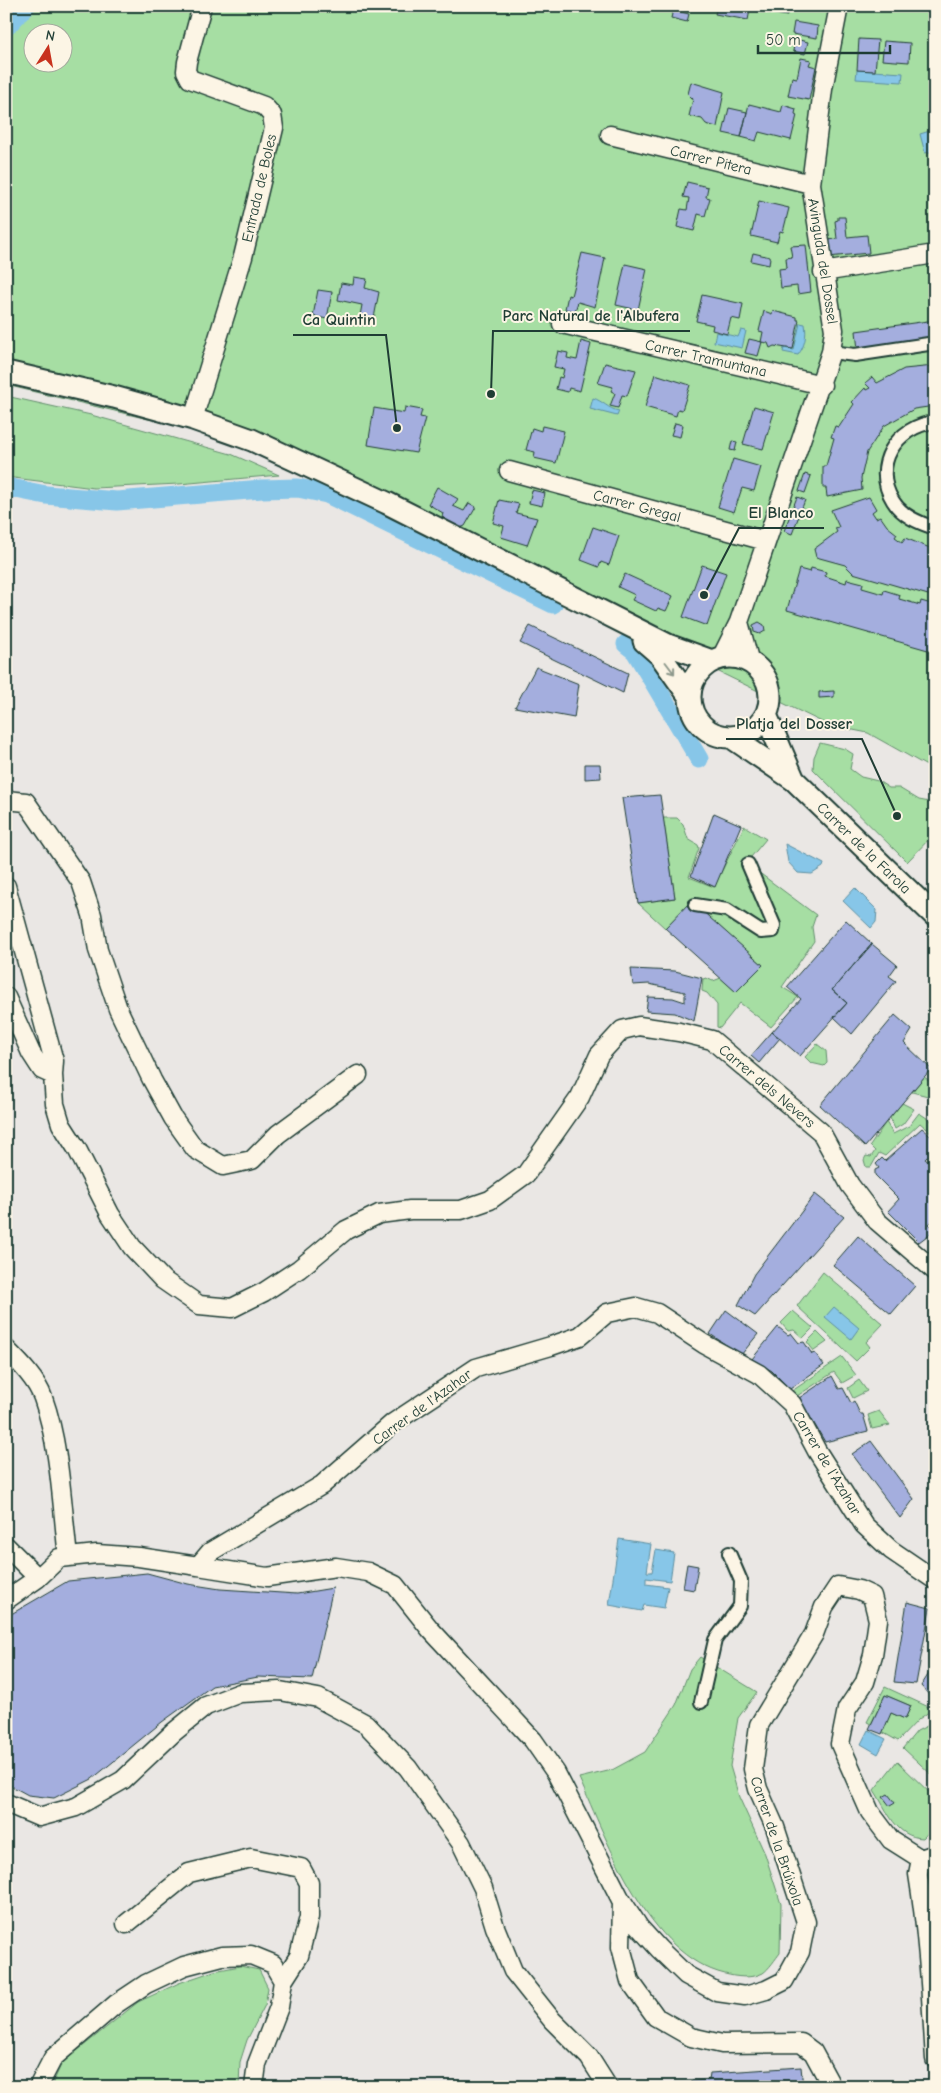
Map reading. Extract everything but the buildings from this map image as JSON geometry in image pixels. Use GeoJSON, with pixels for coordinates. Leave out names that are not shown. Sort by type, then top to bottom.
{"type":"FeatureCollection","features":[{"type":"Feature","properties":{"kind":"street","name":"Entrada de Boles"},"geometry":{"type":"LineString","coordinates":[[193,418],[243,257],[274,128],[272,115],[264,106],[190,79],[186,71],[187,62],[202,6]]}},
{"type":"Feature","properties":{"kind":"street","name":"Avinguda del Dossel"},"geometry":{"type":"LineString","coordinates":[[716,660],[739,622],[766,540],[822,385],[831,352],[834,330],[823,272],[811,184],[823,89],[838,6]]}},
{"type":"Feature","properties":{"kind":"street","name":"Carrer Pitera"},"geometry":{"type":"LineString","coordinates":[[610,135],[811,184]]}},
{"type":"Feature","properties":{"kind":"street"},"geometry":{"type":"LineString","coordinates":[[823,272],[935,254]]}},
{"type":"Feature","properties":{"kind":"street","name":"Carrer Tramuntana"},"geometry":{"type":"LineString","coordinates":[[562,324],[822,385]]}},
{"type":"Feature","properties":{"kind":"street"},"geometry":{"type":"LineString","coordinates":[[831,352],[855,355],[935,343]]}},
{"type":"Feature","properties":{"kind":"street"},"geometry":{"type":"LineString","coordinates":[[6,372],[114,397],[193,418],[252,440],[305,463],[668,645],[716,660],[736,658],[750,663],[760,670],[768,686],[770,703],[766,715],[752,731],[731,737]]}},
{"type":"Feature","properties":{"kind":"street"},"geometry":{"type":"LineString","coordinates":[[935,422],[913,427],[897,438],[888,452],[886,466],[887,486],[893,501],[907,516],[935,528]]}},
{"type":"Feature","properties":{"kind":"street","name":"Carrer Gregal"},"geometry":{"type":"LineString","coordinates":[[509,471],[766,540]]}},
{"type":"Feature","properties":{"kind":"street"},"geometry":{"type":"LineString","coordinates":[[623,622],[660,655],[690,696]]}},
{"type":"Feature","properties":{"kind":"street"},"geometry":{"type":"LineString","coordinates":[[739,622],[750,663]]}},
{"type":"Feature","properties":{"kind":"street"},"geometry":{"type":"LineString","coordinates":[[716,660],[696,674],[690,696],[691,710],[698,721],[707,730],[731,737],[794,780]]}},
{"type":"Feature","properties":{"kind":"street"},"geometry":{"type":"LineString","coordinates":[[766,715],[794,780]]}},
{"type":"Feature","properties":{"kind":"street","name":"Carrer de la Farola"},"geometry":{"type":"LineString","coordinates":[[794,780],[935,916]]}},
{"type":"Feature","properties":{"kind":"street"},"geometry":{"type":"LineString","coordinates":[[6,800],[26,802],[81,882],[92,915],[98,950],[118,1009],[152,1080],[173,1118],[195,1149],[223,1166],[252,1160],[278,1134],[358,1075]]}},
{"type":"Feature","properties":{"kind":"street"},"geometry":{"type":"LineString","coordinates":[[695,905],[727,910],[761,932],[773,931],[774,925],[748,864]]}},
{"type":"Feature","properties":{"kind":"street"},"geometry":{"type":"LineString","coordinates":[[6,886],[54,1061],[52,1075],[42,1070],[6,997]]}},
{"type":"Feature","properties":{"kind":"street","name":"Carrer dels Nevers"},"geometry":{"type":"LineString","coordinates":[[52,1075],[60,1124],[77,1149],[110,1214],[132,1247],[163,1280],[199,1305],[232,1308],[264,1292],[299,1269],[346,1230],[379,1214],[410,1210],[461,1210],[490,1200],[526,1174],[580,1097],[599,1055],[622,1030],[639,1026],[679,1032],[712,1040],[821,1132],[850,1185],[877,1221],[935,1271]]}},
{"type":"Feature","properties":{"kind":"street","name":"Carrer de l'Azahar"},"geometry":{"type":"LineString","coordinates":[[198,1566],[210,1552],[322,1486],[393,1423],[476,1368],[580,1336],[607,1313],[636,1307],[657,1313],[704,1344],[759,1374],[779,1392],[792,1404],[817,1451],[864,1525],[891,1550],[935,1580]]}},
{"type":"Feature","properties":{"kind":"street"},"geometry":{"type":"LineString","coordinates":[[6,1348],[19,1362],[43,1396],[57,1459],[64,1558]]}},
{"type":"Feature","properties":{"kind":"street"},"geometry":{"type":"LineString","coordinates":[[6,1546],[38,1578]]}},
{"type":"Feature","properties":{"kind":"street"},"geometry":{"type":"LineString","coordinates":[[702,1702],[715,1640],[740,1606],[741,1581],[729,1553]]}},
{"type":"Feature","properties":{"kind":"street"},"geometry":{"type":"LineString","coordinates":[[6,1600],[64,1558],[97,1554],[139,1557],[198,1566]]}},
{"type":"Feature","properties":{"kind":"street","name":"Carrer de la Brúixola"},"geometry":{"type":"LineString","coordinates":[[198,1566],[267,1577],[336,1567],[368,1572],[395,1584],[430,1629],[533,1740],[556,1773],[622,1901],[639,1927],[686,1975],[717,1992],[745,1996],[766,1990],[784,1981],[800,1952],[806,1922],[775,1827],[758,1789],[753,1769],[754,1747],[759,1725],[814,1634],[824,1607],[838,1586],[859,1590],[872,1596],[878,1620],[873,1655],[865,1682],[847,1708],[840,1744],[870,1812],[891,1840],[928,1856]]}},
{"type":"Feature","properties":{"kind":"street"},"geometry":{"type":"LineString","coordinates":[[6,1803],[39,1818],[76,1807],[124,1780],[174,1732],[206,1706],[240,1693],[280,1691],[318,1698],[366,1724],[413,1775],[461,1844],[483,1888],[495,1928],[513,1971],[552,2020],[589,2057],[608,2087]]}},
{"type":"Feature","properties":{"kind":"street"},"geometry":{"type":"LineString","coordinates":[[928,1856],[918,1874],[931,1968],[935,2059]]}},
{"type":"Feature","properties":{"kind":"street"},"geometry":{"type":"LineString","coordinates":[[126,1924],[189,1873],[251,1858],[301,1868],[309,1883],[309,1918],[299,1956],[283,1981],[279,2007],[256,2064],[254,2087]]}},
{"type":"Feature","properties":{"kind":"street"},"geometry":{"type":"LineString","coordinates":[[622,1901],[621,1947],[630,1981],[656,2017],[691,2037],[722,2044],[801,2044],[813,2052],[832,2087]]}},
{"type":"Feature","properties":{"kind":"street"},"geometry":{"type":"LineString","coordinates":[[38,2087],[53,2058],[116,2004],[146,1984],[184,1966],[222,1956],[251,1955],[273,1964],[283,1981]]}},
{"type":"Feature","properties":{"kind":"green space"},"geometry":{"type":"Polygon","coordinates":[[[6,6],[935,6],[935,767],[925,765],[868,733],[828,725],[324,480],[194,430],[6,385],[6,6]]]}},
{"type":"Feature","properties":{"kind":"green space"},"geometry":{"type":"Polygon","coordinates":[[[6,396],[91,415],[231,454],[279,475],[179,484],[94,488],[6,477],[6,396]]]}},
{"type":"Feature","properties":{"kind":"green space"},"geometry":{"type":"Polygon","coordinates":[[[820,743],[845,749],[853,754],[850,769],[861,777],[878,781],[889,788],[899,788],[919,800],[935,803],[935,833],[907,862],[813,769],[814,757],[820,743]]]}},
{"type":"Feature","properties":{"kind":"green space"},"geometry":{"type":"Polygon","coordinates":[[[663,818],[677,818],[683,824],[688,839],[698,845],[699,848],[689,877],[714,887],[744,826],[766,839],[746,863],[816,915],[812,927],[814,941],[782,987],[798,997],[771,1027],[740,1003],[720,1028],[717,1027],[717,1005],[707,993],[702,991],[703,979],[706,978],[713,981],[721,978],[736,992],[763,965],[691,902],[665,928],[638,903],[675,898],[663,818]]]}},
{"type":"Feature","properties":{"kind":"green space"},"geometry":{"type":"Polygon","coordinates":[[[817,1044],[826,1051],[827,1063],[824,1066],[811,1063],[805,1057],[817,1044]]]}},
{"type":"Feature","properties":{"kind":"green space"},"geometry":{"type":"Polygon","coordinates":[[[924,1077],[935,1084],[934,1105],[928,1096],[912,1092],[924,1077]]]}},
{"type":"Feature","properties":{"kind":"green space"},"geometry":{"type":"Polygon","coordinates":[[[902,1103],[914,1109],[903,1124],[895,1129],[890,1118],[902,1103]]]}},
{"type":"Feature","properties":{"kind":"green space"},"geometry":{"type":"Polygon","coordinates":[[[919,1113],[935,1123],[933,1134],[920,1123],[885,1156],[879,1153],[871,1167],[866,1167],[864,1160],[866,1156],[871,1157],[875,1151],[870,1146],[886,1122],[893,1134],[909,1126],[919,1113]]]}},
{"type":"Feature","properties":{"kind":"green space"},"geometry":{"type":"Polygon","coordinates":[[[823,1272],[883,1324],[866,1342],[870,1347],[856,1361],[797,1306],[823,1272]]]}},
{"type":"Feature","properties":{"kind":"green space"},"geometry":{"type":"Polygon","coordinates":[[[793,1311],[813,1328],[803,1338],[794,1330],[788,1331],[781,1323],[793,1311]]]}},
{"type":"Feature","properties":{"kind":"green space"},"geometry":{"type":"Polygon","coordinates":[[[817,1332],[827,1342],[814,1351],[807,1342],[817,1332]]]}},
{"type":"Feature","properties":{"kind":"green space"},"geometry":{"type":"Polygon","coordinates":[[[842,1357],[856,1375],[842,1383],[834,1372],[797,1396],[792,1391],[842,1357]]]}},
{"type":"Feature","properties":{"kind":"green space"},"geometry":{"type":"Polygon","coordinates":[[[859,1380],[867,1391],[853,1398],[848,1388],[859,1380]]]}},
{"type":"Feature","properties":{"kind":"green space"},"geometry":{"type":"Polygon","coordinates":[[[879,1411],[890,1425],[872,1429],[868,1415],[879,1411]]]}},
{"type":"Feature","properties":{"kind":"green space"},"geometry":{"type":"Polygon","coordinates":[[[700,1657],[757,1692],[738,1718],[730,1766],[739,1797],[765,1854],[781,1904],[780,1953],[763,1973],[754,1976],[744,1977],[725,1974],[698,1963],[674,1945],[653,1921],[634,1894],[603,1834],[579,1778],[612,1770],[645,1752],[676,1705],[690,1669],[700,1657]]]}},
{"type":"Feature","properties":{"kind":"green space"},"geometry":{"type":"Polygon","coordinates":[[[885,1687],[933,1709],[919,1719],[898,1741],[882,1732],[891,1713],[905,1719],[911,1706],[885,1695],[871,1724],[867,1722],[885,1687]]]}},
{"type":"Feature","properties":{"kind":"green space"},"geometry":{"type":"Polygon","coordinates":[[[935,1722],[935,1778],[903,1748],[917,1731],[935,1722]]]}},
{"type":"Feature","properties":{"kind":"green space"},"geometry":{"type":"Polygon","coordinates":[[[897,1761],[935,1798],[933,1825],[923,1838],[913,1837],[899,1828],[874,1790],[897,1761]]]}},
{"type":"Feature","properties":{"kind":"green space"},"geometry":{"type":"Polygon","coordinates":[[[240,1966],[259,1970],[268,1988],[265,2005],[247,2040],[240,2062],[239,2087],[51,2087],[62,2063],[138,2002],[179,1983],[214,1971],[240,1966]]]}},
{"type":"Feature","properties":{"kind":"water"},"geometry":{"type":"Polygon","coordinates":[[[857,70],[903,73],[902,82],[856,79],[857,70]]]}},
{"type":"Feature","properties":{"kind":"water"},"geometry":{"type":"Polygon","coordinates":[[[933,130],[935,151],[925,153],[920,134],[933,130]]]}},
{"type":"Feature","properties":{"kind":"water"},"geometry":{"type":"Polygon","coordinates":[[[800,323],[805,324],[806,332],[804,344],[800,352],[798,355],[783,352],[784,348],[794,350],[800,323]]]}},
{"type":"Feature","properties":{"kind":"water"},"geometry":{"type":"Polygon","coordinates":[[[741,330],[746,331],[742,348],[714,342],[716,332],[738,337],[741,330]]]}},
{"type":"Feature","properties":{"kind":"water"},"geometry":{"type":"Polygon","coordinates":[[[593,398],[619,411],[617,416],[590,409],[593,398]]]}},
{"type":"Feature","properties":{"kind":"water"},"geometry":{"type":"Polygon","coordinates":[[[785,844],[824,864],[823,867],[812,874],[798,873],[788,862],[785,844]]]}},
{"type":"Feature","properties":{"kind":"water"},"geometry":{"type":"Polygon","coordinates":[[[855,888],[877,910],[876,922],[871,928],[843,901],[855,888]]]}},
{"type":"Feature","properties":{"kind":"water"},"geometry":{"type":"Polygon","coordinates":[[[834,1307],[859,1328],[851,1339],[825,1317],[834,1307]]]}},
{"type":"Feature","properties":{"kind":"water"},"geometry":{"type":"Polygon","coordinates":[[[619,1539],[651,1544],[647,1572],[652,1572],[656,1550],[674,1553],[670,1581],[646,1578],[646,1584],[668,1587],[664,1608],[644,1605],[642,1611],[609,1605],[619,1539]]]}},
{"type":"Feature","properties":{"kind":"water"},"geometry":{"type":"Polygon","coordinates":[[[868,1730],[886,1739],[878,1754],[861,1744],[868,1730]]]}},
{"type":"Feature","properties":{"kind":"waterway"},"geometry":{"type":"LineString","coordinates":[[6,27],[26,6]]}},
{"type":"Feature","properties":{"kind":"waterway"},"geometry":{"type":"LineString","coordinates":[[6,487],[46,495],[117,501],[262,489],[298,488],[327,494],[553,604]]}},
{"type":"Feature","properties":{"kind":"waterway"},"geometry":{"type":"LineString","coordinates":[[626,644],[635,651],[699,759]]}},
{"type":"Feature","properties":{"kind":"place","name":"Parc Natural de l'Albufera"},"geometry":{"type":"Point","coordinates":[491,394]}},
{"type":"Feature","properties":{"kind":"place","name":"Ca Quintin"},"geometry":{"type":"Point","coordinates":[397,428]}},
{"type":"Feature","properties":{"kind":"place","name":"El Blanco"},"geometry":{"type":"Point","coordinates":[704,595]}},
{"type":"Feature","properties":{"kind":"place","name":"Platja del Dosser"},"geometry":{"type":"Point","coordinates":[897,816]}}]}
